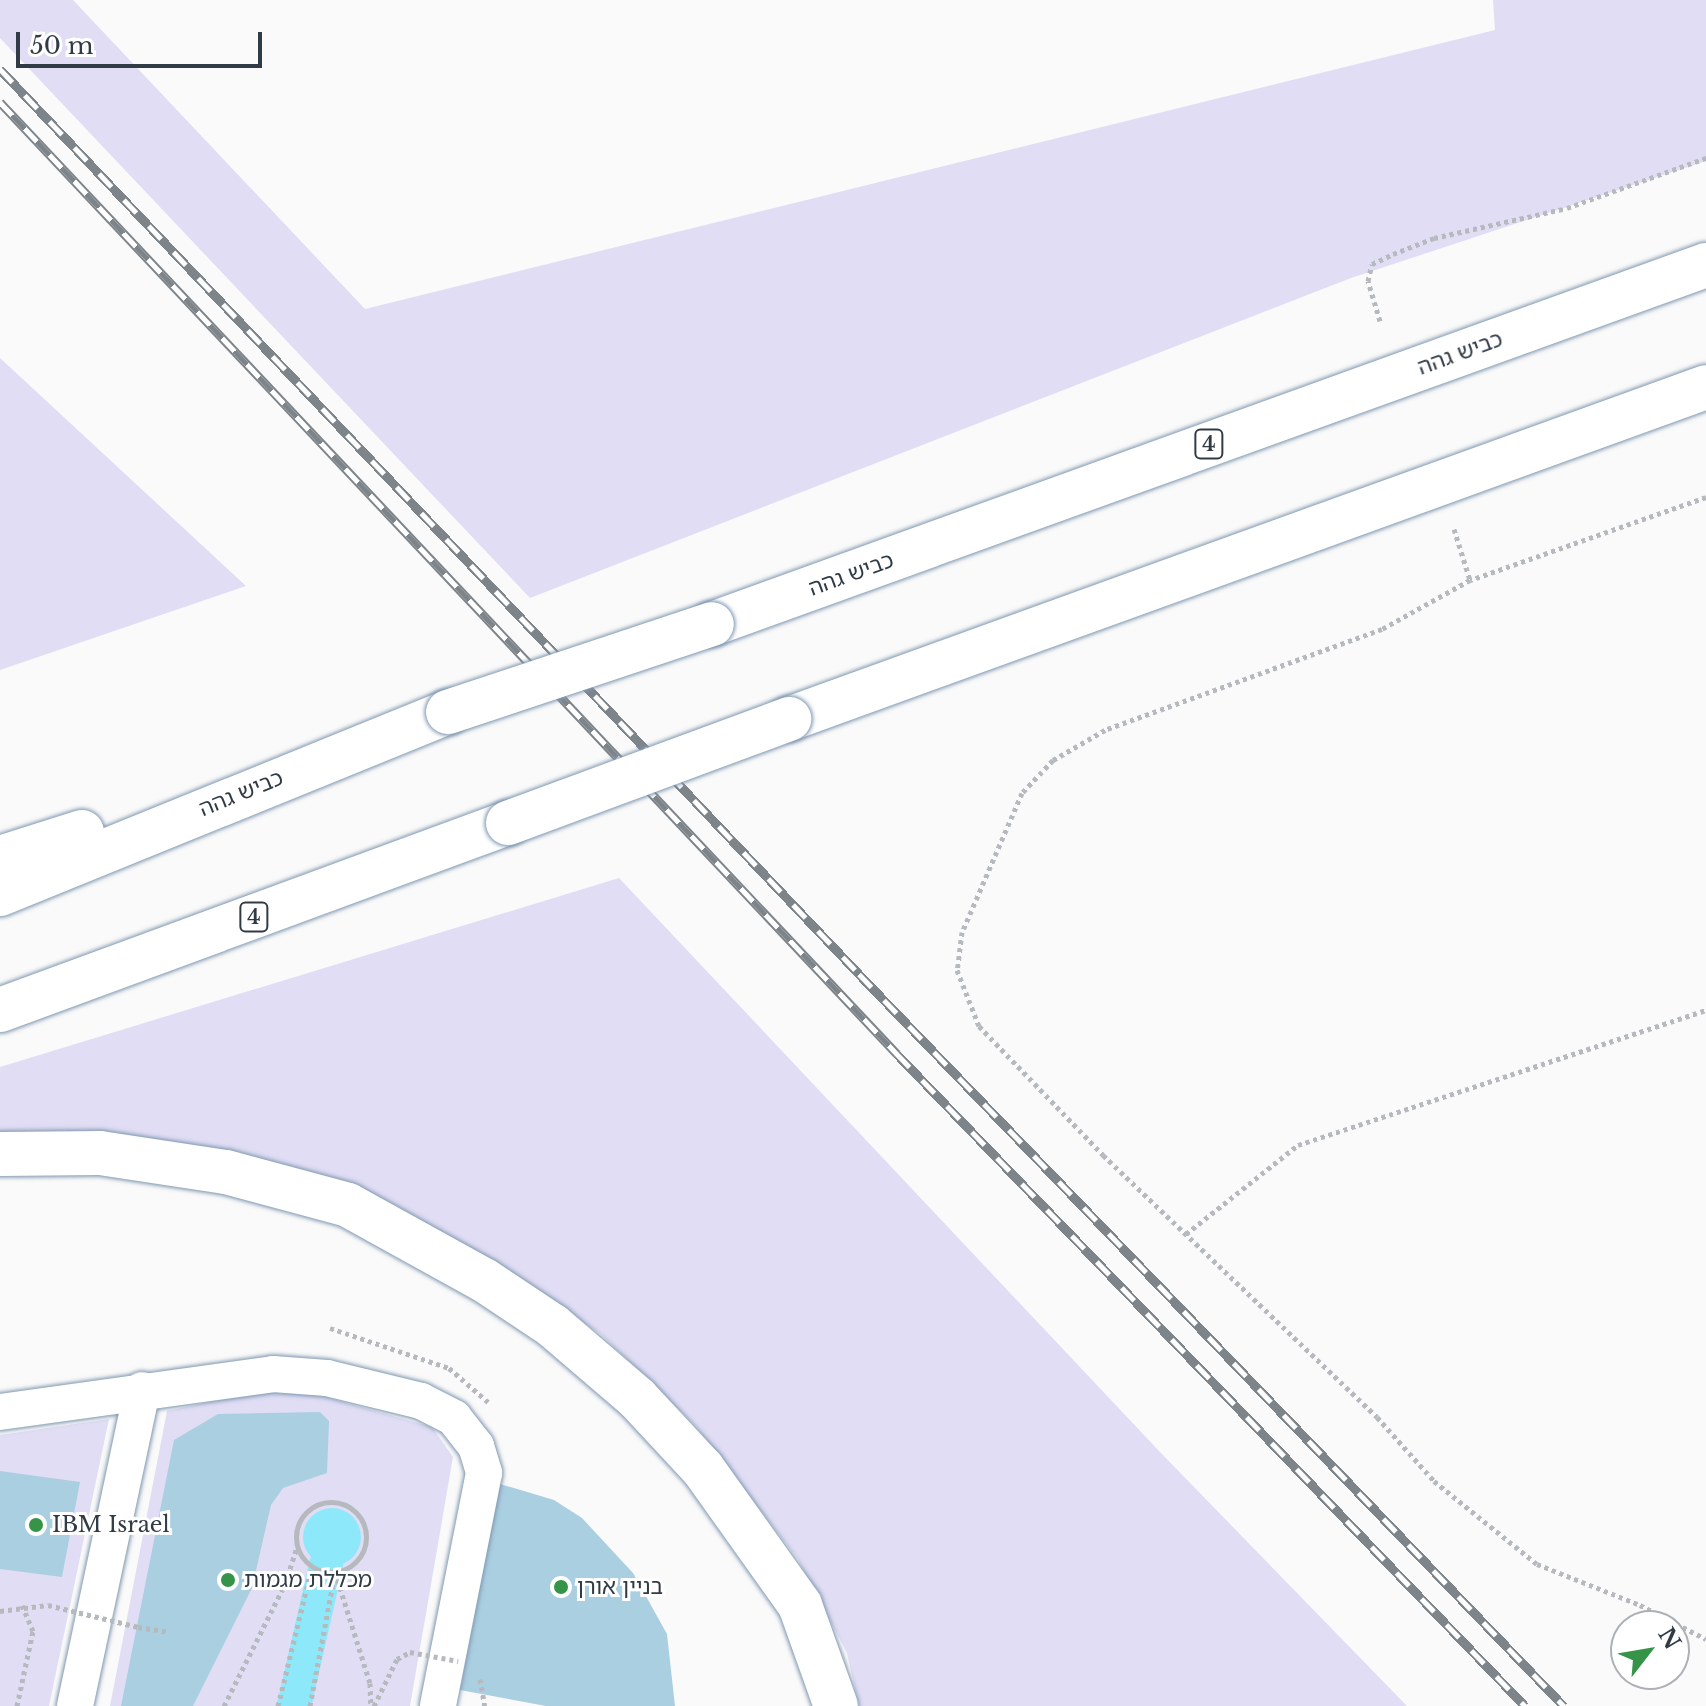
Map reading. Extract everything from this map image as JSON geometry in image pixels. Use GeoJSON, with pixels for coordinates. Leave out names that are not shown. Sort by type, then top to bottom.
{"type":"FeatureCollection","features":[{"type":"Feature","properties":{"kind":"highway","name":"כביש גהה"},"geometry":{"type":"LineString","coordinates":[[0,894],[322,760],[448,712],[712,624],[1706,265]]}},
{"type":"Feature","properties":{"kind":"highway","name":"4"},"geometry":{"type":"LineString","coordinates":[[0,1010],[789,719],[1706,387]]}},
{"type":"Feature","properties":{"kind":"highway"},"geometry":{"type":"LineString","coordinates":[[0,858],[322,760]]}},
{"type":"Feature","properties":{"kind":"highway"},"geometry":{"type":"LineString","coordinates":[[0,1154],[100,1153],[226,1172],[348,1205],[484,1280],[553,1326],[637,1398],[703,1469],[800,1605],[836,1706]]}},
{"type":"Feature","properties":{"kind":"street"},"geometry":{"type":"LineString","coordinates":[[0,1412],[273,1374],[327,1378],[421,1401],[454,1418],[476,1446],[484,1473],[438,1706]]}},
{"type":"Feature","properties":{"kind":"street"},"geometry":{"type":"LineString","coordinates":[[75,1706],[142,1390]]}},
{"type":"Feature","properties":{"kind":"path"},"geometry":{"type":"LineString","coordinates":[[1380,321],[1368,281],[1372,264],[1434,238],[1567,208],[1706,158]]}},
{"type":"Feature","properties":{"kind":"path"},"geometry":{"type":"LineString","coordinates":[[1706,497],[1470,580],[1382,629],[1105,730],[1053,760],[1022,793],[968,918],[957,970],[979,1026],[1186,1234],[1377,1417],[1434,1481],[1537,1564],[1640,1605],[1706,1639]]}},
{"type":"Feature","properties":{"kind":"path"},"geometry":{"type":"LineString","coordinates":[[1454,529],[1470,580]]}},
{"type":"Feature","properties":{"kind":"path"},"geometry":{"type":"LineString","coordinates":[[1186,1234],[1298,1145],[1706,1010]]}},
{"type":"Feature","properties":{"kind":"path"},"geometry":{"type":"LineString","coordinates":[[224,1706],[285,1584],[297,1547],[298,1525],[313,1506],[342,1503],[353,1509],[366,1529],[364,1551],[348,1569],[332,1572],[314,1568],[297,1547]]}},
{"type":"Feature","properties":{"kind":"path"},"geometry":{"type":"LineString","coordinates":[[278,1706],[314,1568]]}},
{"type":"Feature","properties":{"kind":"path"},"geometry":{"type":"LineString","coordinates":[[310,1706],[332,1572]]}},
{"type":"Feature","properties":{"kind":"path"},"geometry":{"type":"LineString","coordinates":[[332,1572],[370,1683],[373,1706]]}},
{"type":"Feature","properties":{"kind":"path"},"geometry":{"type":"LineString","coordinates":[[17,1706],[33,1631],[22,1605]]}},
{"type":"Feature","properties":{"kind":"path"},"geometry":{"type":"LineString","coordinates":[[0,1611],[22,1605],[48,1605],[168,1632]]}},
{"type":"Feature","properties":{"kind":"path"},"geometry":{"type":"LineString","coordinates":[[373,1706],[397,1659],[410,1652],[458,1661]]}},
{"type":"Feature","properties":{"kind":"shaded area"},"geometry":{"type":"Polygon","coordinates":[[[0,0],[73,0],[365,309],[1495,30],[1493,0],[1706,0],[1706,161],[1351,278],[530,598],[0,38],[0,0]]]}},
{"type":"Feature","properties":{"kind":"shaded area"},"geometry":{"type":"Polygon","coordinates":[[[0,358],[246,586],[0,670],[0,358]]]}},
{"type":"Feature","properties":{"kind":"shaded area"},"geometry":{"type":"Polygon","coordinates":[[[619,878],[1159,1451],[1407,1706],[859,1706],[847,1653],[798,1559],[695,1425],[601,1334],[507,1273],[392,1212],[0,1136],[0,1067],[619,878]]]}},
{"type":"Feature","properties":{"kind":"shaded area"},"geometry":{"type":"Polygon","coordinates":[[[286,1386],[432,1427],[453,1457],[410,1706],[110,1706],[167,1411],[286,1386]]]}},
{"type":"Feature","properties":{"kind":"shaded area"},"geometry":{"type":"Polygon","coordinates":[[[109,1419],[49,1706],[0,1706],[0,1435],[109,1419]]]}},
{"type":"Feature","properties":{"kind":"water"},"geometry":{"type":"Polygon","coordinates":[[[332,1508],[352,1517],[361,1537],[352,1557],[332,1566],[312,1557],[303,1537],[312,1517],[332,1508]]]}},
{"type":"Feature","properties":{"kind":"building"},"geometry":{"type":"Polygon","coordinates":[[[320,1412],[329,1421],[327,1473],[283,1488],[271,1505],[252,1588],[193,1706],[121,1706],[174,1440],[218,1414],[320,1412]]]}},
{"type":"Feature","properties":{"kind":"building","name":"IBM Israel"},"geometry":{"type":"Polygon","coordinates":[[[0,1471],[80,1482],[62,1577],[0,1569],[0,1471]]]}},
{"type":"Feature","properties":{"kind":"building","name":"בניין אורן"},"geometry":{"type":"Polygon","coordinates":[[[500,1484],[554,1500],[582,1518],[633,1573],[667,1634],[675,1706],[546,1706],[460,1690],[500,1484]]]}},
{"type":"Feature","properties":{"kind":"waterway"},"geometry":{"type":"LineString","coordinates":[[294,1706],[326,1565]]}},
{"type":"Feature","properties":{"kind":"railway"},"geometry":{"type":"LineString","coordinates":[[0,69],[859,974],[1564,1706]]}},
{"type":"Feature","properties":{"kind":"railway"},"geometry":{"type":"LineString","coordinates":[[0,102],[897,1054],[1525,1706]]}},
{"type":"Feature","properties":{"kind":"place","name":"IBM Israel"},"geometry":{"type":"Point","coordinates":[36,1525]}},
{"type":"Feature","properties":{"kind":"place","name":"מכללת מגמות"},"geometry":{"type":"Point","coordinates":[228,1580]}},
{"type":"Feature","properties":{"kind":"place","name":"בניין אורן"},"geometry":{"type":"Point","coordinates":[561,1587]}}]}
